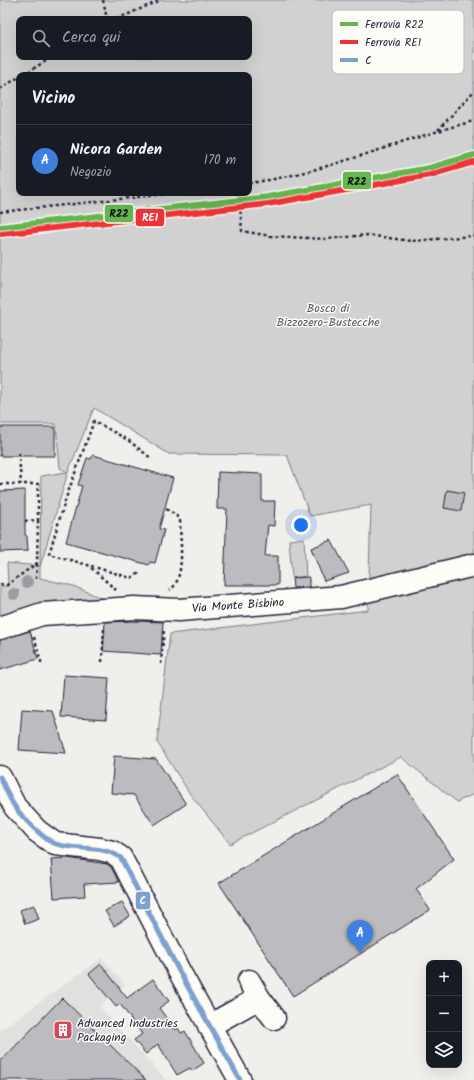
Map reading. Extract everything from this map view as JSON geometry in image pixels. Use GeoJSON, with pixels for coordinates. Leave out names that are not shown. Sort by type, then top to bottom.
{"type":"FeatureCollection","features":[{"type":"Feature","properties":{"kind":"street","name":"Via Monte Bisbino"},"geometry":{"type":"LineString","coordinates":[[0,628],[42,614],[134,608],[166,601],[341,597],[474,564]]}},
{"type":"Feature","properties":{"kind":"street"},"geometry":{"type":"LineString","coordinates":[[0,777],[15,807],[37,831],[55,844],[100,849],[112,852],[122,858],[209,1026],[240,1080]]}},
{"type":"Feature","properties":{"kind":"street"},"geometry":{"type":"LineString","coordinates":[[209,1026],[254,989],[274,1018]]}},
{"type":"Feature","properties":{"kind":"path"},"geometry":{"type":"LineString","coordinates":[[103,0],[106,16]]}},
{"type":"Feature","properties":{"kind":"path"},"geometry":{"type":"LineString","coordinates":[[124,16],[161,0]]}},
{"type":"Feature","properties":{"kind":"path"},"geometry":{"type":"LineString","coordinates":[[28,72],[47,60]]}},
{"type":"Feature","properties":{"kind":"path"},"geometry":{"type":"LineString","coordinates":[[0,89],[16,79]]}},
{"type":"Feature","properties":{"kind":"path"},"geometry":{"type":"LineString","coordinates":[[438,130],[474,92]]}},
{"type":"Feature","properties":{"kind":"path"},"geometry":{"type":"LineString","coordinates":[[252,183],[278,179],[327,166],[438,130],[474,121]]}},
{"type":"Feature","properties":{"kind":"path"},"geometry":{"type":"LineString","coordinates":[[0,212],[147,196]]}},
{"type":"Feature","properties":{"kind":"path"},"geometry":{"type":"LineString","coordinates":[[240,196],[242,230],[270,236],[326,239],[368,235],[411,241],[474,236]]}},
{"type":"Feature","properties":{"kind":"path"},"geometry":{"type":"LineString","coordinates":[[141,572],[131,578],[49,554],[66,498],[94,420],[128,440],[152,459]]}},
{"type":"Feature","properties":{"kind":"path"},"geometry":{"type":"LineString","coordinates":[[19,452],[21,483]]}},
{"type":"Feature","properties":{"kind":"path"},"geometry":{"type":"LineString","coordinates":[[0,484],[38,484],[36,579]]}},
{"type":"Feature","properties":{"kind":"path"},"geometry":{"type":"LineString","coordinates":[[161,664],[166,601],[180,573],[180,521],[176,515],[166,509]]}},
{"type":"Feature","properties":{"kind":"path"},"geometry":{"type":"LineString","coordinates":[[25,521],[38,520]]}},
{"type":"Feature","properties":{"kind":"path"},"geometry":{"type":"LineString","coordinates":[[0,584],[7,585],[37,563]]}},
{"type":"Feature","properties":{"kind":"path"},"geometry":{"type":"LineString","coordinates":[[88,565],[121,594],[128,594],[133,598],[134,608]]}},
{"type":"Feature","properties":{"kind":"path"},"geometry":{"type":"LineString","coordinates":[[102,662],[105,611]]}},
{"type":"Feature","properties":{"kind":"path"},"geometry":{"type":"LineString","coordinates":[[28,619],[42,665]]}},
{"type":"Feature","properties":{"kind":"shaded area"},"geometry":{"type":"Polygon","coordinates":[[[102,958],[125,985],[99,1006],[166,1080],[0,1080],[0,1030],[102,958]]]}},
{"type":"Feature","properties":{"kind":"green space","name":"Bosco di Bizzozero-Bustecche"},"geometry":{"type":"Polygon","coordinates":[[[0,0],[474,0],[474,794],[457,802],[401,757],[230,844],[190,794],[157,742],[170,634],[368,610],[371,505],[310,516],[287,455],[169,454],[94,408],[68,472],[40,567],[40,578],[73,586],[104,599],[51,602],[0,615],[0,586],[8,586],[7,563],[40,566],[41,476],[67,472],[60,468],[56,424],[0,424],[0,0]]]}},
{"type":"Feature","properties":{"kind":"green space"},"geometry":{"type":"Polygon","coordinates":[[[304,538],[306,576],[292,578],[289,540],[304,538]]]}},
{"type":"Feature","properties":{"kind":"building"},"geometry":{"type":"Polygon","coordinates":[[[0,427],[55,427],[55,456],[0,456],[0,427]]]}},
{"type":"Feature","properties":{"kind":"building"},"geometry":{"type":"Polygon","coordinates":[[[93,455],[173,478],[159,529],[164,530],[155,563],[150,562],[149,565],[66,542],[82,486],[78,485],[87,458],[91,459],[93,455]]]}},
{"type":"Feature","properties":{"kind":"building"},"geometry":{"type":"Polygon","coordinates":[[[218,472],[262,474],[262,501],[275,501],[274,526],[268,525],[265,556],[278,556],[278,585],[224,585],[227,509],[217,509],[218,472]]]}},
{"type":"Feature","properties":{"kind":"building"},"geometry":{"type":"Polygon","coordinates":[[[25,490],[25,535],[27,536],[28,551],[0,552],[0,491],[25,490]]]}},
{"type":"Feature","properties":{"kind":"building"},"geometry":{"type":"Polygon","coordinates":[[[447,490],[464,493],[461,511],[444,508],[447,490]]]}},
{"type":"Feature","properties":{"kind":"building"},"geometry":{"type":"Polygon","coordinates":[[[331,540],[349,573],[324,581],[311,548],[331,540]]]}},
{"type":"Feature","properties":{"kind":"building"},"geometry":{"type":"Polygon","coordinates":[[[309,577],[309,587],[293,588],[292,578],[309,577]]]}},
{"type":"Feature","properties":{"kind":"building"},"geometry":{"type":"Polygon","coordinates":[[[105,622],[163,622],[161,655],[103,651],[105,622]]]}},
{"type":"Feature","properties":{"kind":"building"},"geometry":{"type":"Polygon","coordinates":[[[30,631],[38,659],[0,670],[0,640],[30,631]]]}},
{"type":"Feature","properties":{"kind":"building"},"geometry":{"type":"Polygon","coordinates":[[[64,675],[109,678],[106,720],[61,717],[64,675]]]}},
{"type":"Feature","properties":{"kind":"building"},"geometry":{"type":"Polygon","coordinates":[[[22,709],[53,711],[66,753],[19,750],[22,709]]]}},
{"type":"Feature","properties":{"kind":"building"},"geometry":{"type":"Polygon","coordinates":[[[114,756],[156,759],[186,804],[154,825],[134,795],[111,793],[114,756]]]}},
{"type":"Feature","properties":{"kind":"building"},"geometry":{"type":"Polygon","coordinates":[[[397,774],[454,859],[416,889],[430,910],[293,996],[219,883],[397,774]]]}},
{"type":"Feature","properties":{"kind":"building"},"geometry":{"type":"Polygon","coordinates":[[[67,858],[107,864],[111,867],[119,882],[84,884],[85,896],[54,898],[51,859],[67,858]]]}},
{"type":"Feature","properties":{"kind":"building"},"geometry":{"type":"Polygon","coordinates":[[[122,902],[130,916],[114,926],[105,911],[122,902]]]}},
{"type":"Feature","properties":{"kind":"building"},"geometry":{"type":"Polygon","coordinates":[[[34,905],[39,919],[25,924],[20,910],[34,905]]]}},
{"type":"Feature","properties":{"kind":"building"},"geometry":{"type":"Polygon","coordinates":[[[101,964],[127,998],[153,979],[169,1001],[159,1008],[175,1030],[178,1028],[181,1033],[185,1031],[204,1063],[192,1071],[190,1068],[177,1075],[158,1044],[146,1054],[134,1040],[142,1034],[120,1004],[116,1007],[89,974],[101,964]]]}},
{"type":"Feature","properties":{"kind":"building","name":"Advanced Industries Packaging"},"geometry":{"type":"Polygon","coordinates":[[[62,998],[146,1080],[0,1080],[0,1062],[62,998]]]}},
{"type":"Feature","properties":{"kind":"rail line","name":"R22"},"geometry":{"type":"LineString","coordinates":[[0,227],[267,197],[429,168],[474,155]]}},
{"type":"Feature","properties":{"kind":"rail line","name":"RE1"},"geometry":{"type":"LineString","coordinates":[[1,234],[268,204],[430,175],[474,162]]}},
{"type":"Feature","properties":{"kind":"transit line","name":"C"},"geometry":{"type":"LineString","coordinates":[[0,777],[15,807],[28,822],[51,842],[64,846],[106,851],[121,858],[179,971],[240,1080]]}},
{"type":"Feature","properties":{"kind":"place","name":"Nicora Garden"},"geometry":{"type":"Point","coordinates":[360,953]}},
{"type":"Feature","properties":{"kind":"place","name":"Advanced Industries Packaging"},"geometry":{"type":"Point","coordinates":[63,1030]}}]}
